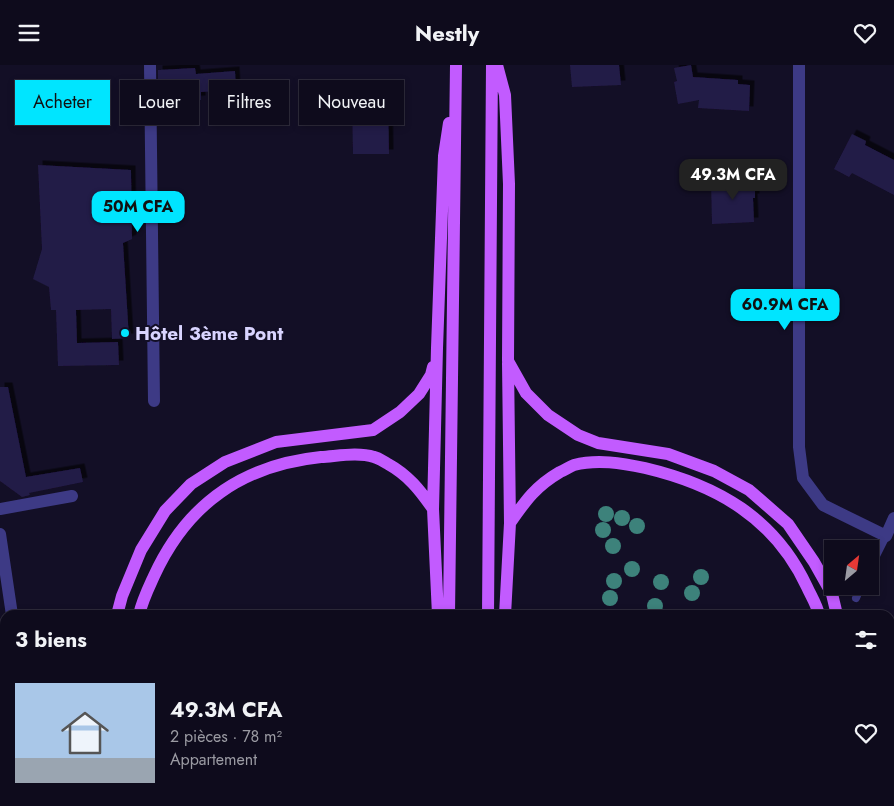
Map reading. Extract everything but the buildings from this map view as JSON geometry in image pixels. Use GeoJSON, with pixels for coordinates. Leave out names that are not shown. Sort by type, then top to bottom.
{"type":"FeatureCollection","features":[{"type":"Feature","properties":{"kind":"main road"},"geometry":{"type":"LineString","coordinates":[[488,610],[492,65]]}},
{"type":"Feature","properties":{"kind":"main road"},"geometry":{"type":"LineString","coordinates":[[497,65],[504,95],[509,184],[508,361],[510,523],[505,610]]}},
{"type":"Feature","properties":{"kind":"main road"},"geometry":{"type":"LineString","coordinates":[[438,610],[433,509],[436,348],[444,156],[456,71]]}},
{"type":"Feature","properties":{"kind":"main road"},"geometry":{"type":"LineString","coordinates":[[450,610],[456,71]]}},
{"type":"Feature","properties":{"kind":"main road"},"geometry":{"type":"LineString","coordinates":[[118,610],[122,596],[141,550],[165,511],[191,484],[225,462],[276,442],[372,430],[400,412],[419,394],[431,375],[436,348]]}},
{"type":"Feature","properties":{"kind":"main road"},"geometry":{"type":"LineString","coordinates":[[508,361],[526,393],[548,415],[578,435],[598,443],[668,454],[714,471],[749,490],[788,524],[814,562],[832,595],[836,610]]}},
{"type":"Feature","properties":{"kind":"main road"},"geometry":{"type":"LineString","coordinates":[[140,610],[163,557],[177,533],[202,507],[229,485],[258,471],[306,459],[350,455],[375,457],[400,471],[419,489],[433,509]]}},
{"type":"Feature","properties":{"kind":"main road"},"geometry":{"type":"LineString","coordinates":[[510,523],[529,496],[539,486],[573,465],[597,462],[629,465],[674,475],[712,490],[741,506],[766,527],[800,573],[817,610]]}},
{"type":"Feature","properties":{"kind":"street"},"geometry":{"type":"LineString","coordinates":[[150,65],[154,401]]}},
{"type":"Feature","properties":{"kind":"street"},"geometry":{"type":"LineString","coordinates":[[799,65],[799,447],[803,478],[823,505],[886,536],[894,518]]}},
{"type":"Feature","properties":{"kind":"street"},"geometry":{"type":"LineString","coordinates":[[0,509],[72,496]]}},
{"type":"Feature","properties":{"kind":"street"},"geometry":{"type":"LineString","coordinates":[[0,534],[11,610]]}},
{"type":"Feature","properties":{"kind":"lane"},"geometry":{"type":"LineString","coordinates":[[879,550],[886,536]]}},
{"type":"Feature","properties":{"kind":"place","name":"Hôtel 3ème Pont"},"geometry":{"type":"Point","coordinates":[125,333]}}]}
